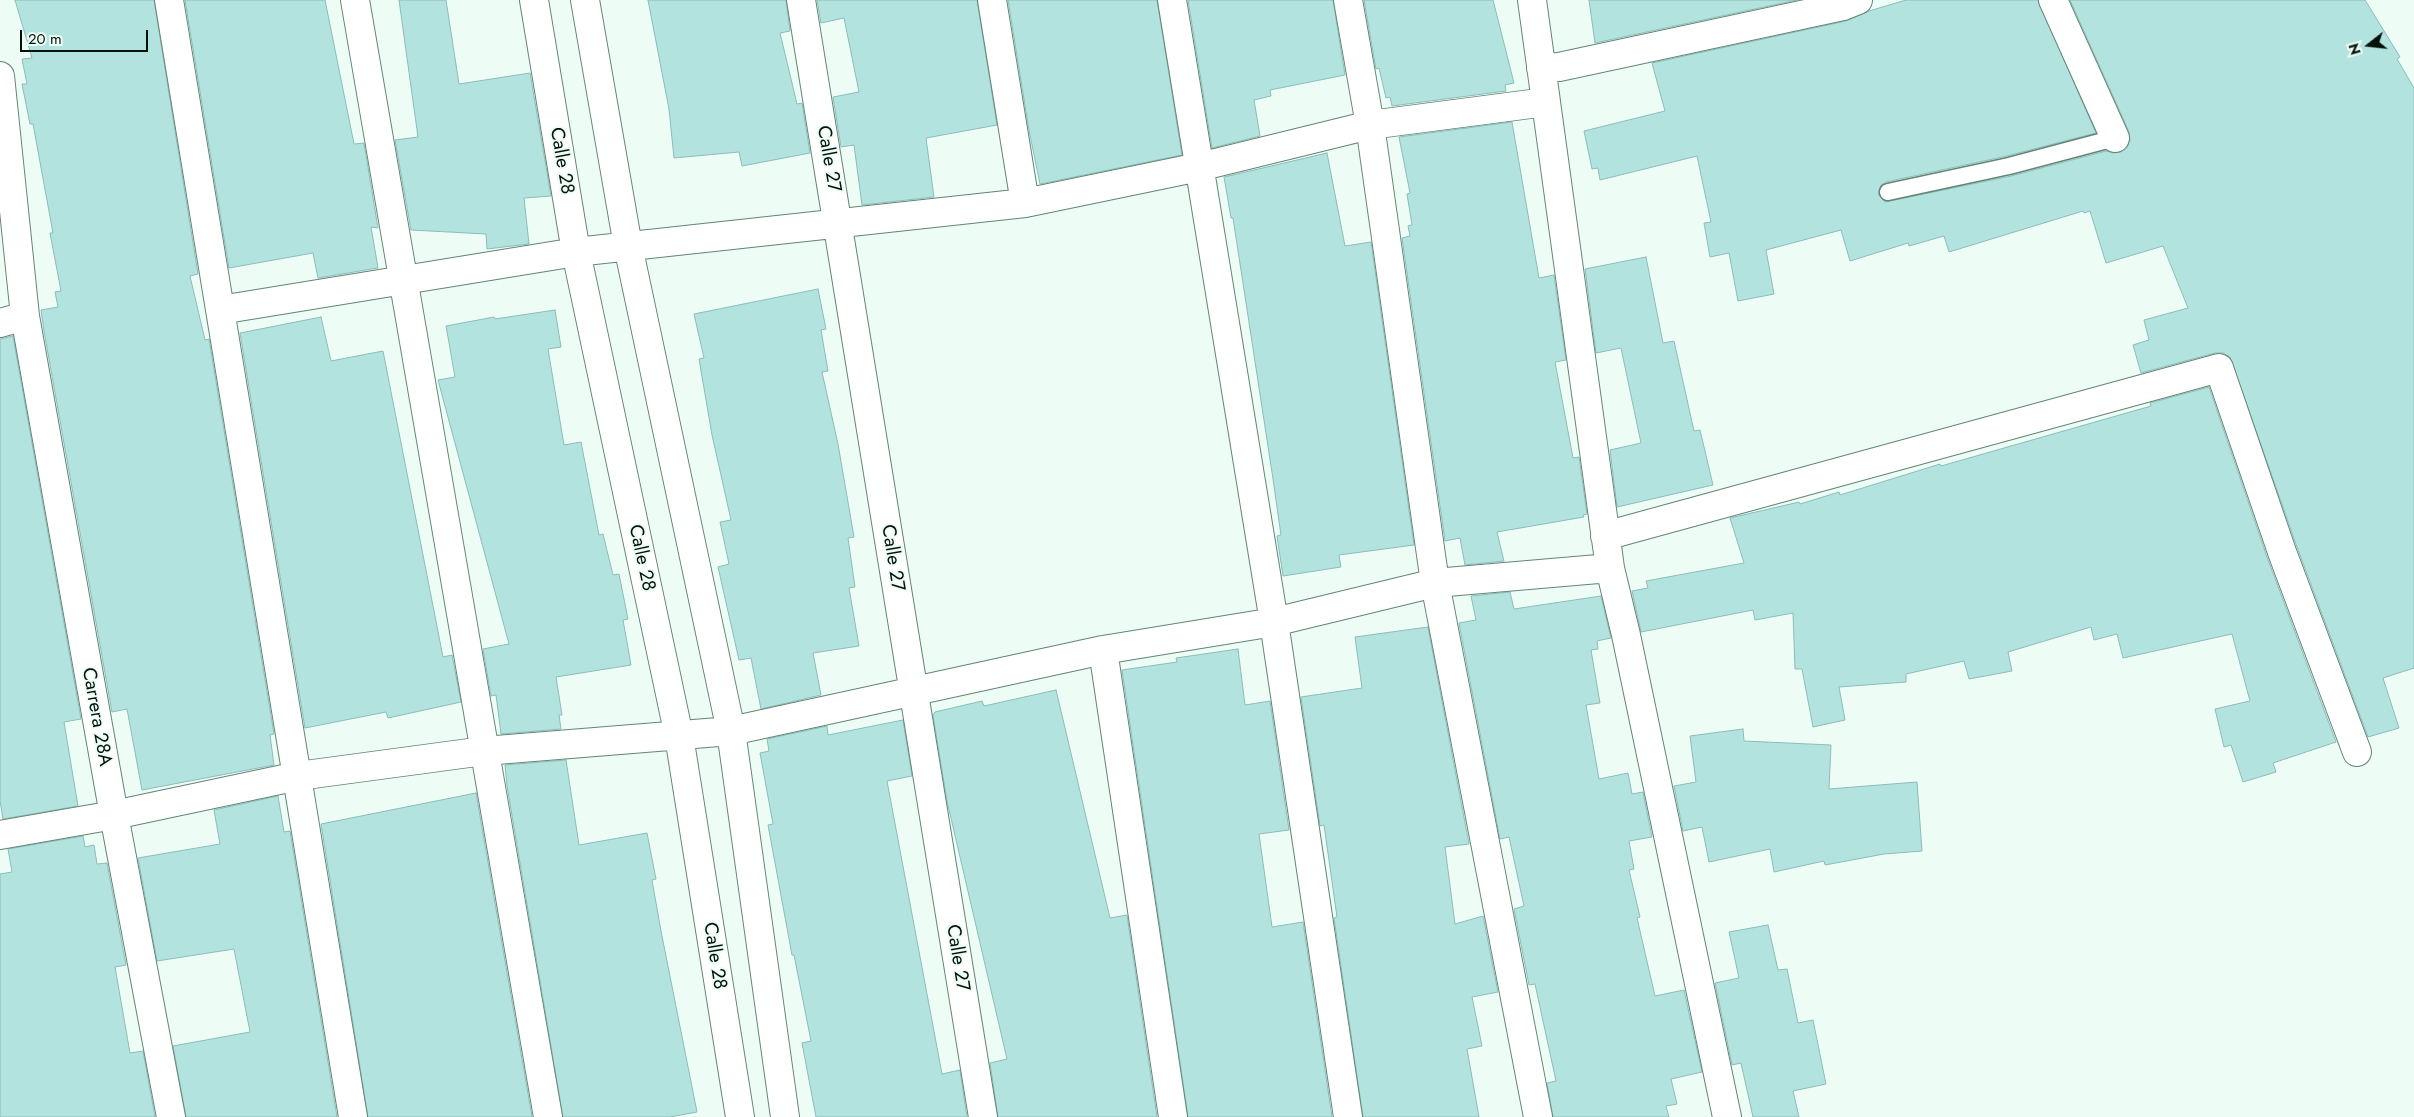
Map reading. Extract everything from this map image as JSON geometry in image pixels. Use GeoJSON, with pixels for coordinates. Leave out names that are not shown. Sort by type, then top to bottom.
{"type":"FeatureCollection","features":[{"type":"Feature","properties":{"kind":"street"},"geometry":{"type":"LineString","coordinates":[[169,0],[353,1117]]}},
{"type":"Feature","properties":{"kind":"street"},"geometry":{"type":"LineString","coordinates":[[355,0],[548,1117]]}},
{"type":"Feature","properties":{"kind":"street","name":"Calle 28"},"geometry":{"type":"LineString","coordinates":[[534,0],[576,252],[679,736],[740,1117]]}},
{"type":"Feature","properties":{"kind":"street"},"geometry":{"type":"LineString","coordinates":[[586,0],[628,246],[731,731],[785,1117]]}},
{"type":"Feature","properties":{"kind":"street","name":"Calle 27"},"geometry":{"type":"LineString","coordinates":[[801,0],[839,223],[983,1117]]}},
{"type":"Feature","properties":{"kind":"street"},"geometry":{"type":"LineString","coordinates":[[992,0],[1025,203]]}},
{"type":"Feature","properties":{"kind":"street"},"geometry":{"type":"LineString","coordinates":[[1172,0],[1274,622],[1348,1117]]}},
{"type":"Feature","properties":{"kind":"street"},"geometry":{"type":"LineString","coordinates":[[1348,0],[1370,125],[1435,583],[1538,1117]]}},
{"type":"Feature","properties":{"kind":"street"},"geometry":{"type":"LineString","coordinates":[[1532,0],[1610,568],[1626,635],[1727,1117]]}},
{"type":"Feature","properties":{"kind":"street"},"geometry":{"type":"LineString","coordinates":[[1542,68],[1843,6],[1858,0]]}},
{"type":"Feature","properties":{"kind":"street"},"geometry":{"type":"LineString","coordinates":[[2053,0],[2115,138]]}},
{"type":"Feature","properties":{"kind":"street","name":"Carrera 28A"},"geometry":{"type":"LineString","coordinates":[[0,76],[12,319],[114,815],[170,1117]]}},
{"type":"Feature","properties":{"kind":"street"},"geometry":{"type":"LineString","coordinates":[[220,310],[576,252],[1025,203],[1199,167],[1370,125],[1546,102]]}},
{"type":"Feature","properties":{"kind":"street"},"geometry":{"type":"LineString","coordinates":[[1605,536],[2219,368],[2282,552],[2357,752]]}},
{"type":"Feature","properties":{"kind":"street"},"geometry":{"type":"LineString","coordinates":[[0,835],[114,815],[298,776],[484,751],[731,731],[1103,650],[1274,622],[1435,583],[1610,568]]}},
{"type":"Feature","properties":{"kind":"street"},"geometry":{"type":"LineString","coordinates":[[1103,650],[1173,1117]]}},
{"type":"Feature","properties":{"kind":"lane"},"geometry":{"type":"LineString","coordinates":[[1888,192],[2009,166],[2115,138]]}},
{"type":"Feature","properties":{"kind":"building"},"geometry":{"type":"Polygon","coordinates":[[[15,0],[154,0],[198,274],[190,276],[205,340],[209,339],[274,734],[270,735],[274,765],[142,790],[127,709],[112,712],[41,310],[58,307],[55,292],[61,291],[50,233],[53,233],[33,124],[30,124],[22,84],[27,84],[22,59],[32,58],[15,0]]]}},
{"type":"Feature","properties":{"kind":"building"},"geometry":{"type":"Polygon","coordinates":[[[185,0],[325,0],[354,144],[364,143],[378,228],[371,227],[378,268],[318,278],[313,253],[229,268],[185,0]]]}},
{"type":"Feature","properties":{"kind":"building"},"geometry":{"type":"Polygon","coordinates":[[[399,0],[446,0],[459,84],[530,73],[551,196],[524,198],[529,244],[487,249],[486,234],[411,230],[395,140],[418,137],[399,0]]]}},
{"type":"Feature","properties":{"kind":"building"},"geometry":{"type":"Polygon","coordinates":[[[648,0],[786,0],[790,31],[780,33],[797,104],[802,103],[810,153],[742,166],[739,152],[674,158],[669,109],[648,0]]]}},
{"type":"Feature","properties":{"kind":"building"},"geometry":{"type":"Polygon","coordinates":[[[817,0],[977,0],[997,125],[926,138],[934,197],[862,205],[854,145],[841,147],[833,97],[859,92],[844,18],[821,23],[817,0]]]}},
{"type":"Feature","properties":{"kind":"building"},"geometry":{"type":"Polygon","coordinates":[[[1008,0],[1157,0],[1182,155],[1040,184],[1029,130],[1008,0]]]}},
{"type":"Feature","properties":{"kind":"building"},"geometry":{"type":"Polygon","coordinates":[[[1188,0],[1333,0],[1345,75],[1270,90],[1271,96],[1254,100],[1260,136],[1212,148],[1188,0]]]}},
{"type":"Feature","properties":{"kind":"building"},"geometry":{"type":"Polygon","coordinates":[[[1364,0],[1493,0],[1514,83],[1505,85],[1506,91],[1392,106],[1390,97],[1386,98],[1379,68],[1376,69],[1364,0]]]}},
{"type":"Feature","properties":{"kind":"building"},"geometry":{"type":"Polygon","coordinates":[[[1589,0],[1797,0],[1595,43],[1589,0]]]}},
{"type":"Feature","properties":{"kind":"building"},"geometry":{"type":"Polygon","coordinates":[[[1906,0],[2038,0],[2096,133],[2007,156],[1886,182],[1881,185],[1878,194],[1885,202],[2011,176],[2106,151],[2113,153],[2121,152],[2127,148],[2130,140],[2129,132],[2070,0],[2365,0],[2400,57],[2397,59],[2414,88],[2414,668],[2383,678],[2399,728],[2368,737],[2297,547],[2230,357],[2223,353],[2215,353],[2141,373],[2133,345],[2149,340],[2144,320],[2188,308],[2163,246],[2106,263],[2090,211],[2084,213],[2083,211],[1949,252],[1944,236],[1909,246],[1908,243],[1850,261],[1841,230],[1766,250],[1774,294],[1738,301],[1729,253],[1710,257],[1704,223],[1711,222],[1697,156],[1600,180],[1598,168],[1592,169],[1584,131],[1665,111],[1652,63],[1846,21],[1869,11],[1906,0]]]}},
{"type":"Feature","properties":{"kind":"building"},"geometry":{"type":"Polygon","coordinates":[[[1512,122],[1539,278],[1554,275],[1566,360],[1555,362],[1573,458],[1579,457],[1587,514],[1583,515],[1584,517],[1497,532],[1504,561],[1465,565],[1460,538],[1445,541],[1402,238],[1410,236],[1408,226],[1412,225],[1407,194],[1410,193],[1399,137],[1512,122]]]}},
{"type":"Feature","properties":{"kind":"building"},"geometry":{"type":"Polygon","coordinates":[[[1327,153],[1345,246],[1371,242],[1414,545],[1339,555],[1341,567],[1283,576],[1277,536],[1281,535],[1273,479],[1233,218],[1231,218],[1224,177],[1327,153]]]}},
{"type":"Feature","properties":{"kind":"building"},"geometry":{"type":"Polygon","coordinates":[[[1646,257],[1663,343],[1674,341],[1694,431],[1700,430],[1713,485],[1617,507],[1610,450],[1641,443],[1621,348],[1596,353],[1585,269],[1646,257]]]}},
{"type":"Feature","properties":{"kind":"building"},"geometry":{"type":"Polygon","coordinates":[[[818,289],[826,329],[821,330],[828,371],[822,372],[838,444],[854,537],[848,538],[855,587],[849,588],[859,646],[813,653],[821,695],[761,709],[751,658],[739,660],[718,567],[729,564],[720,522],[731,520],[712,435],[699,359],[704,358],[694,314],[818,289]]]}},
{"type":"Feature","properties":{"kind":"building"},"geometry":{"type":"Polygon","coordinates":[[[555,310],[561,347],[548,349],[564,445],[581,442],[599,535],[603,534],[613,575],[619,574],[628,619],[623,620],[631,665],[556,677],[562,715],[559,715],[561,729],[501,734],[496,695],[491,696],[483,649],[509,644],[438,380],[455,377],[446,326],[494,317],[495,319],[555,310]]]}},
{"type":"Feature","properties":{"kind":"building"},"geometry":{"type":"Polygon","coordinates":[[[321,317],[331,361],[383,351],[443,657],[452,655],[461,702],[388,718],[386,712],[305,728],[240,333],[321,317]]]}},
{"type":"Feature","properties":{"kind":"building"},"geometry":{"type":"Polygon","coordinates":[[[13,336],[81,719],[64,722],[78,806],[3,819],[0,801],[0,339],[13,336]]]}},
{"type":"Feature","properties":{"kind":"building"},"geometry":{"type":"Polygon","coordinates":[[[2209,387],[2267,557],[2336,742],[2273,763],[2276,772],[2243,782],[2231,745],[2224,747],[2215,709],[2250,701],[2232,634],[2123,658],[2117,634],[2094,640],[2091,627],[2008,652],[2012,671],[1969,679],[1964,661],[1906,674],[1906,682],[1839,687],[1845,720],[1813,727],[1802,669],[1795,669],[1793,613],[1755,620],[1753,610],[1641,632],[1632,591],[1648,588],[1646,581],[1744,563],[1730,518],[1799,502],[1800,504],[1839,492],[1840,495],[1940,464],[1941,466],[2151,406],[2150,403],[2209,387]]]}},
{"type":"Feature","properties":{"kind":"building"},"geometry":{"type":"Polygon","coordinates":[[[1510,592],[1514,609],[1601,596],[1611,638],[1597,641],[1598,649],[1591,650],[1600,703],[1586,705],[1599,779],[1628,773],[1632,794],[1643,792],[1652,837],[1629,841],[1634,869],[1629,870],[1640,917],[1637,918],[1655,996],[1684,990],[1702,1072],[1671,1079],[1677,1104],[1666,1106],[1669,1117],[1553,1117],[1547,1083],[1556,1081],[1535,984],[1529,985],[1514,909],[1524,906],[1509,837],[1500,839],[1459,623],[1476,620],[1471,596],[1510,592]]]}},
{"type":"Feature","properties":{"kind":"building"},"geometry":{"type":"Polygon","coordinates":[[[1428,627],[1469,844],[1445,847],[1455,924],[1483,916],[1498,992],[1472,997],[1482,1046],[1467,1049],[1479,1117],[1363,1117],[1334,918],[1337,917],[1324,825],[1320,826],[1301,697],[1362,688],[1355,637],[1428,627]]]}},
{"type":"Feature","properties":{"kind":"building"},"geometry":{"type":"Polygon","coordinates":[[[1238,649],[1245,705],[1270,701],[1289,830],[1259,834],[1272,927],[1303,922],[1332,1117],[1188,1117],[1122,670],[1177,662],[1176,658],[1238,649]]]}},
{"type":"Feature","properties":{"kind":"building"},"geometry":{"type":"Polygon","coordinates":[[[1056,690],[1110,918],[1127,915],[1157,1117],[998,1117],[990,1063],[1007,1059],[947,801],[933,715],[935,712],[982,701],[984,706],[1056,690]]]}},
{"type":"Feature","properties":{"kind":"building"},"geometry":{"type":"Polygon","coordinates":[[[903,720],[912,776],[887,781],[942,1074],[960,1070],[967,1117],[816,1117],[802,1043],[811,1041],[794,955],[792,955],[768,825],[773,824],[760,753],[769,751],[767,739],[827,726],[828,735],[903,720]]]}},
{"type":"Feature","properties":{"kind":"building"},"geometry":{"type":"Polygon","coordinates":[[[1743,729],[1744,741],[1831,745],[1829,789],[1917,782],[1922,851],[1884,854],[1825,865],[1824,861],[1774,872],[1770,849],[1709,862],[1702,827],[1683,831],[1674,786],[1696,782],[1690,736],[1743,729]]]}},
{"type":"Feature","properties":{"kind":"building"},"geometry":{"type":"Polygon","coordinates":[[[566,760],[579,845],[647,833],[656,879],[652,880],[661,931],[697,1112],[670,1117],[563,1117],[505,765],[566,760]]]}},
{"type":"Feature","properties":{"kind":"building"},"geometry":{"type":"Polygon","coordinates":[[[476,793],[532,1117],[368,1117],[321,824],[476,793]]]}},
{"type":"Feature","properties":{"kind":"building"},"geometry":{"type":"Polygon","coordinates":[[[278,796],[284,832],[290,831],[337,1117],[186,1117],[173,1046],[250,1032],[234,949],[157,961],[138,858],[220,844],[214,810],[278,796]]]}},
{"type":"Feature","properties":{"kind":"building"},"geometry":{"type":"Polygon","coordinates":[[[83,836],[85,847],[94,845],[97,864],[107,863],[126,965],[115,967],[130,1053],[143,1051],[155,1117],[0,1117],[0,874],[12,872],[8,849],[83,836]]]}},
{"type":"Feature","properties":{"kind":"building"},"geometry":{"type":"Polygon","coordinates":[[[1768,925],[1778,970],[1787,969],[1798,1023],[1813,1020],[1826,1084],[1793,1091],[1799,1117],[1753,1117],[1741,1063],[1732,1065],[1715,983],[1739,978],[1729,932],[1768,925]]]}}]}
